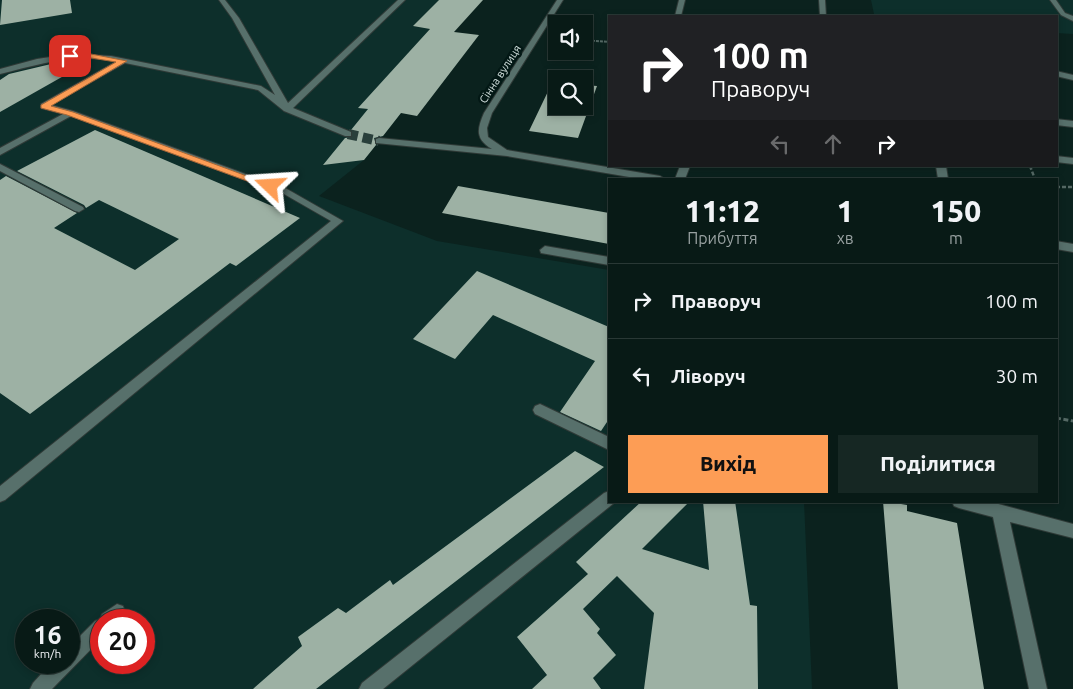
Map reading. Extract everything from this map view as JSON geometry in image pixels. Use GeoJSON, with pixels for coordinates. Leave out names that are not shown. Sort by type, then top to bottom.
{"type":"FeatureCollection","features":[{"type":"Feature","properties":{"kind":"street"},"geometry":{"type":"LineString","coordinates":[[222,0],[235,18],[287,109]]}},
{"type":"Feature","properties":{"kind":"street"},"geometry":{"type":"LineString","coordinates":[[287,109],[402,0]]}},
{"type":"Feature","properties":{"kind":"street","name":"Сінна вулиця"},"geometry":{"type":"LineString","coordinates":[[507,153],[484,140],[481,136],[482,127],[488,113],[560,0]]}},
{"type":"Feature","properties":{"kind":"street"},"geometry":{"type":"LineString","coordinates":[[678,15],[682,0]]}},
{"type":"Feature","properties":{"kind":"street"},"geometry":{"type":"LineString","coordinates":[[822,0],[823,15]]}},
{"type":"Feature","properties":{"kind":"street"},"geometry":{"type":"LineString","coordinates":[[1053,0],[1063,14],[1073,18]]}},
{"type":"Feature","properties":{"kind":"street"},"geometry":{"type":"LineString","coordinates":[[0,72],[37,61],[70,56],[91,56],[123,61],[261,88],[287,109],[348,134]]}},
{"type":"Feature","properties":{"kind":"street"},"geometry":{"type":"LineString","coordinates":[[0,496],[338,221],[275,187],[70,113],[44,106],[123,61]]}},
{"type":"Feature","properties":{"kind":"street"},"geometry":{"type":"LineString","coordinates":[[1058,74],[1073,78]]}},
{"type":"Feature","properties":{"kind":"street"},"geometry":{"type":"LineString","coordinates":[[0,152],[70,113]]}},
{"type":"Feature","properties":{"kind":"street"},"geometry":{"type":"LineString","coordinates":[[1058,122],[1073,124]]}},
{"type":"Feature","properties":{"kind":"street"},"geometry":{"type":"LineString","coordinates":[[379,141],[507,153],[654,178]]}},
{"type":"Feature","properties":{"kind":"street"},"geometry":{"type":"LineString","coordinates":[[1058,159],[1073,161]]}},
{"type":"Feature","properties":{"kind":"street"},"geometry":{"type":"LineString","coordinates":[[0,167],[79,209]]}},
{"type":"Feature","properties":{"kind":"street"},"geometry":{"type":"LineString","coordinates":[[1058,245],[1073,248]]}},
{"type":"Feature","properties":{"kind":"street"},"geometry":{"type":"LineString","coordinates":[[545,250],[608,261]]}},
{"type":"Feature","properties":{"kind":"street"},"geometry":{"type":"LineString","coordinates":[[540,410],[608,444]]}},
{"type":"Feature","properties":{"kind":"street"},"geometry":{"type":"LineString","coordinates":[[368,689],[608,499]]}},
{"type":"Feature","properties":{"kind":"street"},"geometry":{"type":"LineString","coordinates":[[966,503],[1073,531]]}},
{"type":"Feature","properties":{"kind":"street"},"geometry":{"type":"LineString","coordinates":[[1000,513],[1038,689]]}},
{"type":"Feature","properties":{"kind":"street"},"geometry":{"type":"LineString","coordinates":[[80,648],[90,638]]}},
{"type":"Feature","properties":{"kind":"street"},"geometry":{"type":"LineString","coordinates":[[39,689],[54,674]]}},
{"type":"Feature","properties":{"kind":"path"},"geometry":{"type":"LineString","coordinates":[[593,41],[608,42]]}},
{"type":"Feature","properties":{"kind":"path"},"geometry":{"type":"LineString","coordinates":[[1058,187],[1073,186]]}},
{"type":"Feature","properties":{"kind":"path"},"geometry":{"type":"LineString","coordinates":[[1058,418],[1073,421]]}},
{"type":"Feature","properties":{"kind":"shaded area"},"geometry":{"type":"Polygon","coordinates":[[[0,0],[439,0],[414,26],[430,29],[359,108],[401,113],[364,160],[319,196],[437,241],[608,270],[608,503],[804,503],[812,689],[0,689],[0,0]]]}},
{"type":"Feature","properties":{"kind":"shaded area"},"geometry":{"type":"Polygon","coordinates":[[[871,0],[1073,0],[1073,34],[1058,33],[1058,15],[874,14],[871,0]]]}},
{"type":"Feature","properties":{"kind":"building"},"geometry":{"type":"Polygon","coordinates":[[[2,0],[70,0],[72,13],[0,25],[2,0]]]}},
{"type":"Feature","properties":{"kind":"building"},"geometry":{"type":"Polygon","coordinates":[[[439,0],[483,0],[454,32],[479,35],[417,116],[401,113],[383,136],[374,138],[376,145],[364,160],[323,165],[345,138],[352,137],[351,130],[368,109],[358,108],[430,29],[413,26],[439,0]]]}},
{"type":"Feature","properties":{"kind":"building"},"geometry":{"type":"Polygon","coordinates":[[[51,64],[76,69],[0,112],[0,80],[9,74],[51,64]]]}},
{"type":"Feature","properties":{"kind":"building"},"geometry":{"type":"Polygon","coordinates":[[[593,86],[597,86],[593,97],[593,86]]]}},
{"type":"Feature","properties":{"kind":"building"},"geometry":{"type":"Polygon","coordinates":[[[548,91],[548,115],[586,115],[578,138],[529,131],[548,91]]]}},
{"type":"Feature","properties":{"kind":"building"},"geometry":{"type":"Polygon","coordinates":[[[95,130],[300,218],[236,266],[230,263],[30,414],[0,393],[0,180],[6,176],[77,213],[54,228],[135,270],[179,239],[99,200],[86,208],[84,205],[17,171],[95,130]]]}},
{"type":"Feature","properties":{"kind":"building"},"geometry":{"type":"Polygon","coordinates":[[[458,186],[608,213],[608,244],[442,213],[458,186]]]}},
{"type":"Feature","properties":{"kind":"building"},"geometry":{"type":"Polygon","coordinates":[[[477,271],[608,327],[608,420],[601,431],[560,412],[595,361],[493,315],[455,359],[413,339],[477,271]]]}},
{"type":"Feature","properties":{"kind":"building"},"geometry":{"type":"Polygon","coordinates":[[[575,451],[604,467],[316,689],[253,689],[302,646],[298,637],[338,608],[346,613],[390,580],[393,585],[575,451]]]}},
{"type":"Feature","properties":{"kind":"building"},"geometry":{"type":"Polygon","coordinates":[[[640,503],[688,503],[642,549],[709,570],[703,503],[735,503],[750,605],[757,606],[758,689],[644,689],[654,613],[617,576],[583,609],[600,629],[597,633],[616,655],[593,678],[601,689],[532,689],[547,675],[517,637],[588,574],[576,562],[640,503]]]}},
{"type":"Feature","properties":{"kind":"building"},"geometry":{"type":"Polygon","coordinates":[[[883,503],[907,505],[907,511],[957,523],[984,689],[898,689],[883,503]]]}},
{"type":"Feature","properties":{"kind":"tunnel"},"geometry":{"type":"LineString","coordinates":[[348,134],[379,141]]}},
{"type":"Feature","properties":{"kind":"route"},"geometry":{"type":"LineString","coordinates":[[70,56],[91,56],[123,61],[44,106],[70,113],[270,186]]}}]}
